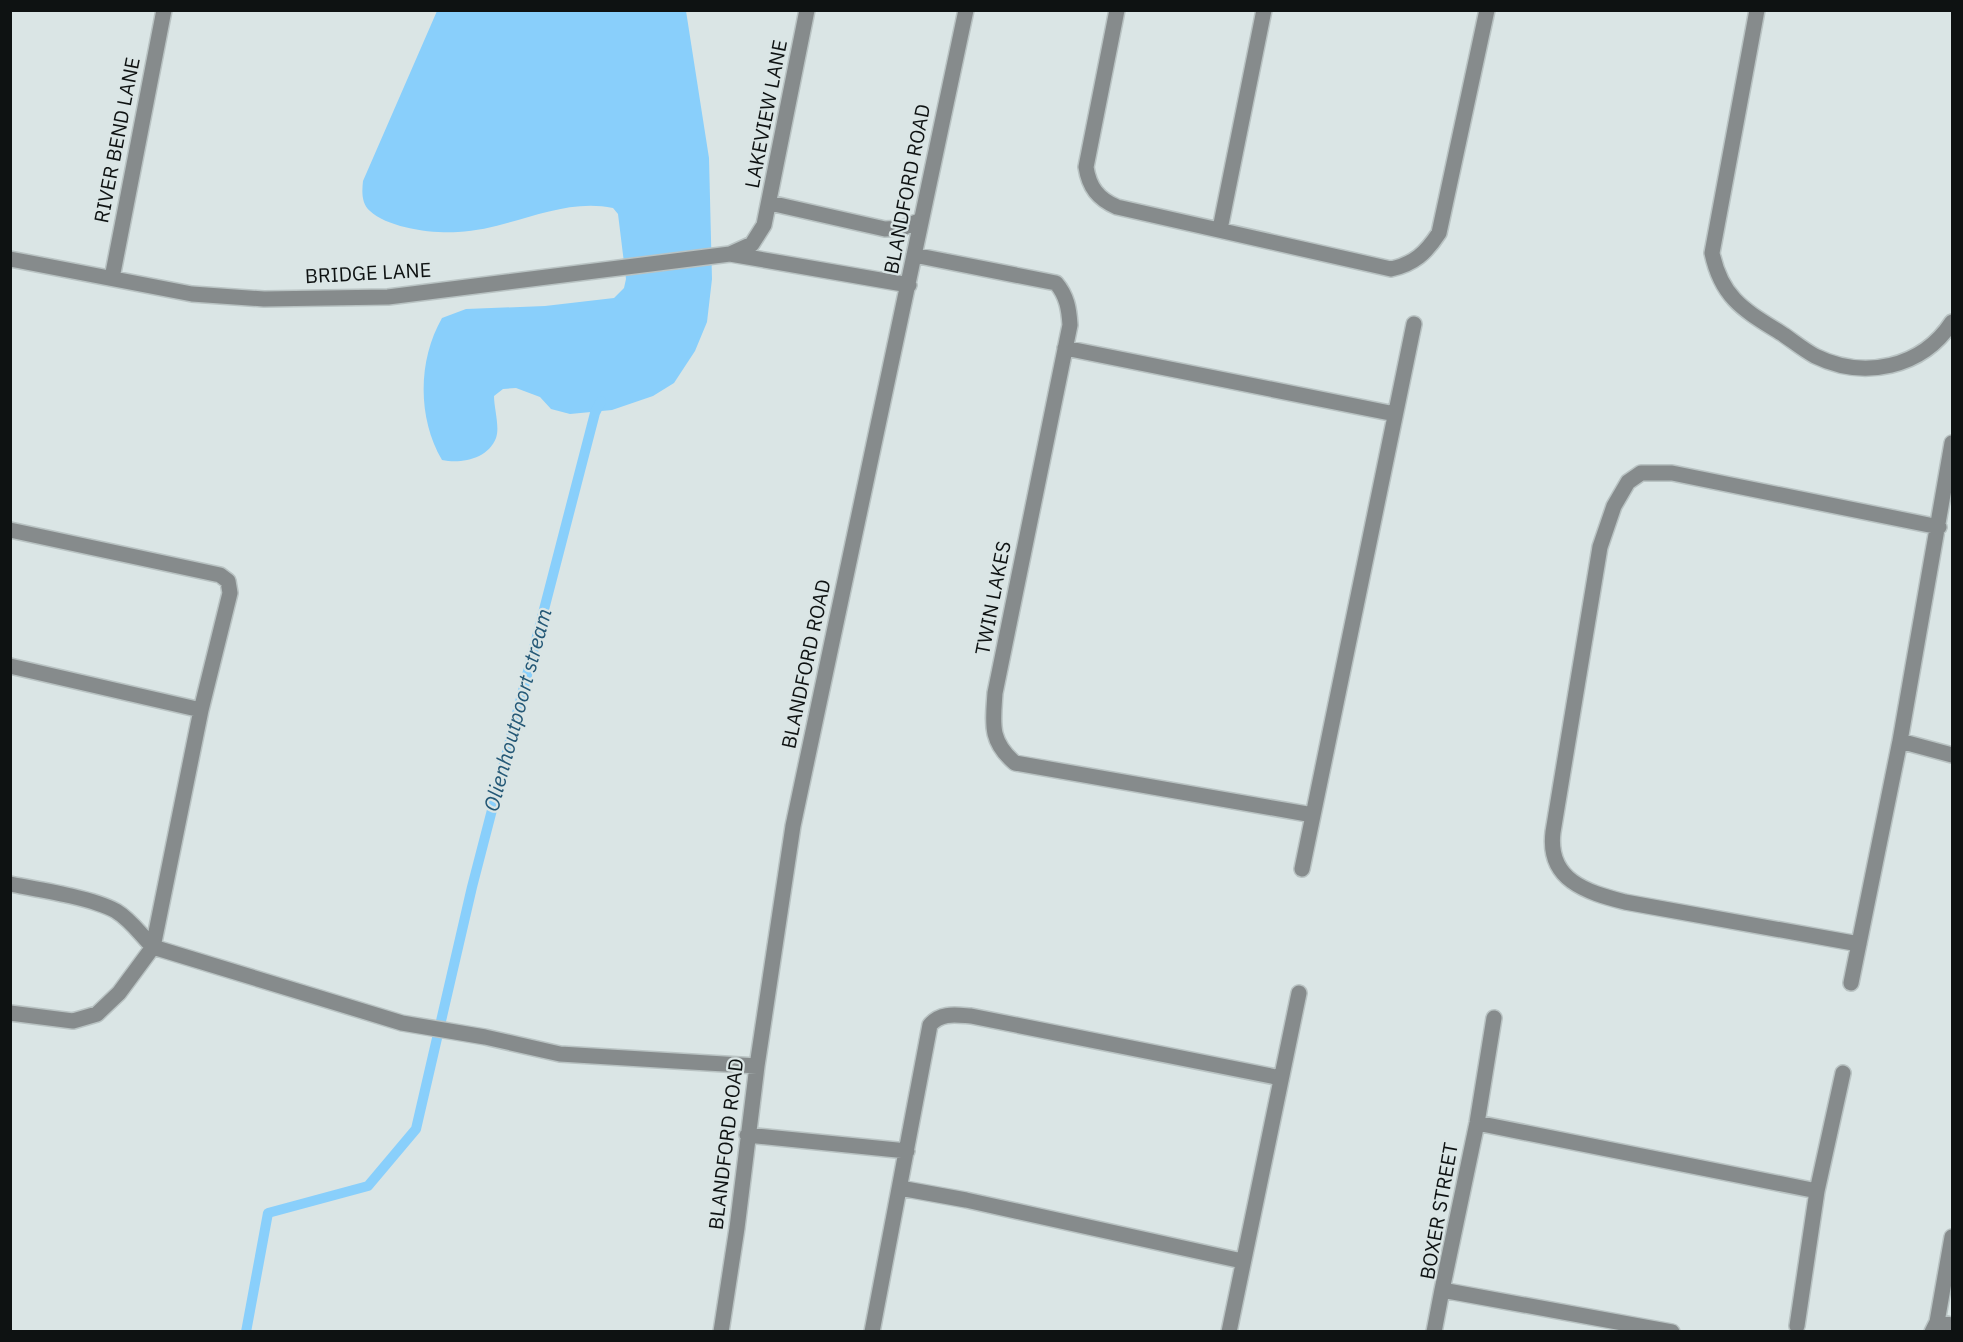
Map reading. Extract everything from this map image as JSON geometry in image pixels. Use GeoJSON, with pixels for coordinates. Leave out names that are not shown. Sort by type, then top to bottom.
{"type":"FeatureCollection","features":[{"type":"Feature","properties":{"kind":"street","name":"RIVER BEND LANE"},"geometry":{"type":"LineString","coordinates":[[112,278],[164,10]]}},
{"type":"Feature","properties":{"kind":"street","name":"LAKEVIEW LANE"},"geometry":{"type":"LineString","coordinates":[[764,225],[807,10]]}},
{"type":"Feature","properties":{"kind":"street","name":"BLANDFORD ROAD"},"geometry":{"type":"LineString","coordinates":[[721,1332],[737,1228],[747,1135],[793,826],[909,285],[919,220],[966,10]]}},
{"type":"Feature","properties":{"kind":"street"},"geometry":{"type":"LineString","coordinates":[[1117,10],[1089,140],[1086,167],[1088,180],[1099,197],[1117,207],[1391,269],[1402,267],[1427,252],[1439,233],[1487,10]]}},
{"type":"Feature","properties":{"kind":"street"},"geometry":{"type":"LineString","coordinates":[[1220,229],[1264,10]]}},
{"type":"Feature","properties":{"kind":"street"},"geometry":{"type":"LineString","coordinates":[[1757,10],[1712,253],[1716,272],[1727,292],[1742,310],[1815,356],[1854,368],[1878,369],[1899,364],[1936,342],[1953,322]]}},
{"type":"Feature","properties":{"kind":"street"},"geometry":{"type":"LineString","coordinates":[[770,203],[838,220],[885,228],[902,228],[919,220]]}},
{"type":"Feature","properties":{"kind":"street","name":"BRIDGE LANE"},"geometry":{"type":"LineString","coordinates":[[10,258],[213,295],[264,299],[378,297],[722,254],[752,244],[764,225]]}},
{"type":"Feature","properties":{"kind":"street","name":"BRIDGE LANE"},"geometry":{"type":"LineString","coordinates":[[722,254],[825,269],[909,285]]}},
{"type":"Feature","properties":{"kind":"street","name":"TWIN LAKES"},"geometry":{"type":"LineString","coordinates":[[914,255],[1056,283],[1064,293],[1069,310],[1070,325],[995,693],[993,727],[1003,753],[1016,763],[1313,815]]}},
{"type":"Feature","properties":{"kind":"street"},"geometry":{"type":"LineString","coordinates":[[1302,869],[1414,324]]}},
{"type":"Feature","properties":{"kind":"street"},"geometry":{"type":"LineString","coordinates":[[1065,348],[1395,414]]}},
{"type":"Feature","properties":{"kind":"street"},"geometry":{"type":"LineString","coordinates":[[1851,983],[1900,741],[1953,443]]}},
{"type":"Feature","properties":{"kind":"street"},"geometry":{"type":"LineString","coordinates":[[1859,944],[1591,894],[1576,885],[1563,872],[1553,854],[1551,843],[1600,547],[1623,488],[1635,476],[1653,472],[1672,473],[1939,527]]}},
{"type":"Feature","properties":{"kind":"street"},"geometry":{"type":"LineString","coordinates":[[10,530],[220,575],[226,579],[230,593],[201,710],[153,947],[119,993],[97,1014],[73,1021],[10,1013]]}},
{"type":"Feature","properties":{"kind":"street"},"geometry":{"type":"LineString","coordinates":[[10,666],[201,710]]}},
{"type":"Feature","properties":{"kind":"street"},"geometry":{"type":"LineString","coordinates":[[1900,741],[1953,755]]}},
{"type":"Feature","properties":{"kind":"street"},"geometry":{"type":"LineString","coordinates":[[10,884],[48,891],[115,910],[131,922],[153,947],[402,1023],[580,1057],[757,1066]]}},
{"type":"Feature","properties":{"kind":"street"},"geometry":{"type":"LineString","coordinates":[[1229,1332],[1299,993]]}},
{"type":"Feature","properties":{"kind":"street"},"geometry":{"type":"LineString","coordinates":[[872,1332],[930,1025],[944,1016],[971,1016],[1281,1078]]}},
{"type":"Feature","properties":{"kind":"street","name":"BOXER STREET"},"geometry":{"type":"LineString","coordinates":[[1494,1018],[1477,1123],[1442,1290],[1672,1332]]}},
{"type":"Feature","properties":{"kind":"street"},"geometry":{"type":"LineString","coordinates":[[1797,1326],[1817,1191],[1843,1073]]}},
{"type":"Feature","properties":{"kind":"street"},"geometry":{"type":"LineString","coordinates":[[1477,1123],[1817,1191]]}},
{"type":"Feature","properties":{"kind":"street"},"geometry":{"type":"LineString","coordinates":[[747,1135],[907,1151]]}},
{"type":"Feature","properties":{"kind":"street"},"geometry":{"type":"LineString","coordinates":[[900,1188],[966,1200],[1242,1261]]}},
{"type":"Feature","properties":{"kind":"street"},"geometry":{"type":"LineString","coordinates":[[1941,1326],[1953,1237]]}},
{"type":"Feature","properties":{"kind":"street"},"geometry":{"type":"LineString","coordinates":[[1434,1332],[1442,1290]]}},
{"type":"Feature","properties":{"kind":"water"},"geometry":{"type":"Polygon","coordinates":[[[437,11],[686,11],[709,158],[712,279],[707,322],[695,351],[674,383],[653,396],[612,410],[570,414],[551,409],[540,397],[516,388],[503,389],[494,396],[497,428],[496,438],[492,445],[480,455],[457,461],[442,460],[428,426],[425,407],[425,370],[428,352],[442,318],[466,309],[545,306],[614,298],[624,288],[626,279],[618,214],[613,208],[574,207],[477,230],[448,232],[424,231],[399,226],[378,217],[367,208],[363,197],[363,181],[437,11]]]}},
{"type":"Feature","properties":{"kind":"waterway","name":"Olienhoutpoort stream"},"geometry":{"type":"LineString","coordinates":[[246,1332],[268,1213],[368,1186],[416,1129],[472,887],[595,413],[601,401]]}}]}
